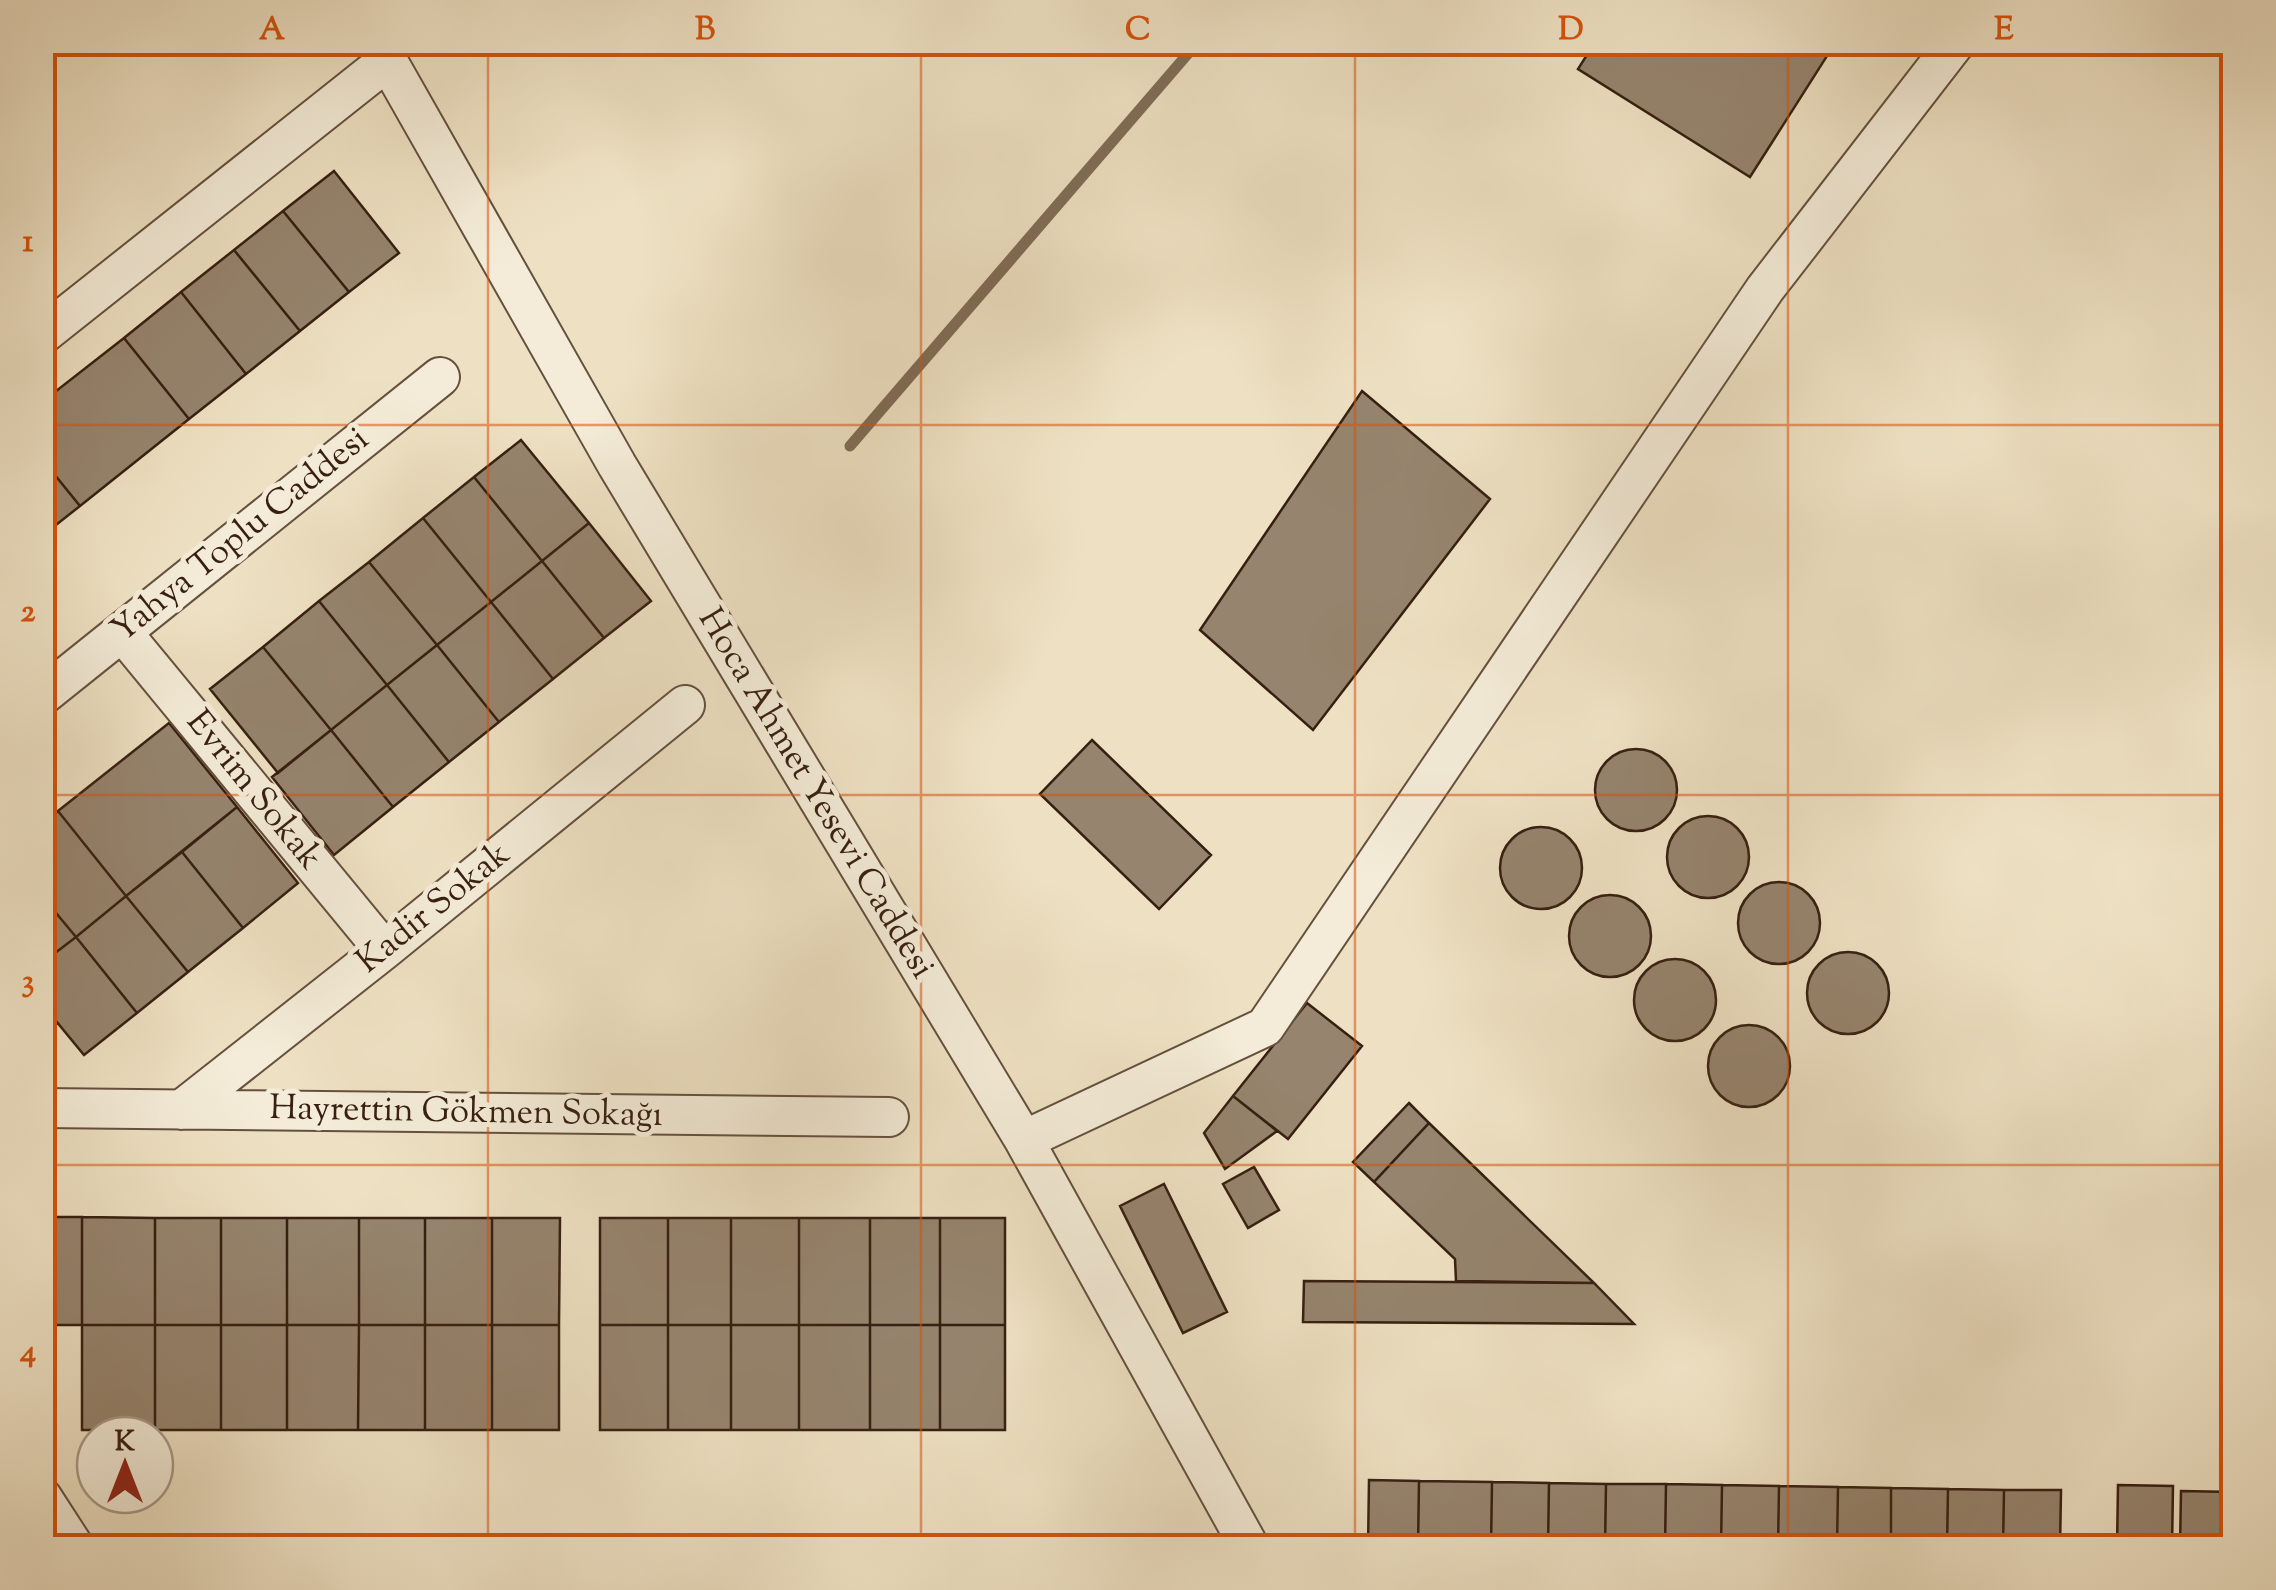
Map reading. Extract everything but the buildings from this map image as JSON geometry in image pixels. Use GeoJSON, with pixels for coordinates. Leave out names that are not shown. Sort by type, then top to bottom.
{"type":"FeatureCollection","features":[{"type":"Feature","properties":{"kind":"street"},"geometry":{"type":"LineString","coordinates":[[1024,1140],[1265,1026],[1765,288],[1956,42]]}},
{"type":"Feature","properties":{"kind":"street"},"geometry":{"type":"LineString","coordinates":[[42,336],[381,52]]}},
{"type":"Feature","properties":{"kind":"street","name":"Hoca Ahmet Yesevi Caddesi"},"geometry":{"type":"LineString","coordinates":[[381,52],[617,466],[1024,1140],[1250,1548]]}},
{"type":"Feature","properties":{"kind":"street","name":"Yahya Toplu Caddesi"},"geometry":{"type":"LineString","coordinates":[[42,696],[440,377]]}},
{"type":"Feature","properties":{"kind":"street","name":"Evrim Sokak"},"geometry":{"type":"LineString","coordinates":[[122,632],[384,950]]}},
{"type":"Feature","properties":{"kind":"street","name":"Kadir Sokak"},"geometry":{"type":"LineString","coordinates":[[181,1110],[685,705]]}},
{"type":"Feature","properties":{"kind":"street","name":"Hayrettin Gökmen Sokağı"},"geometry":{"type":"LineString","coordinates":[[42,1108],[888,1117]]}},
{"type":"Feature","properties":{"kind":"street"},"geometry":{"type":"LineString","coordinates":[[42,1496],[75,1548]]}},
{"type":"Feature","properties":{"kind":"waterway"},"geometry":{"type":"LineString","coordinates":[[850,446],[1198,42]]}}]}
